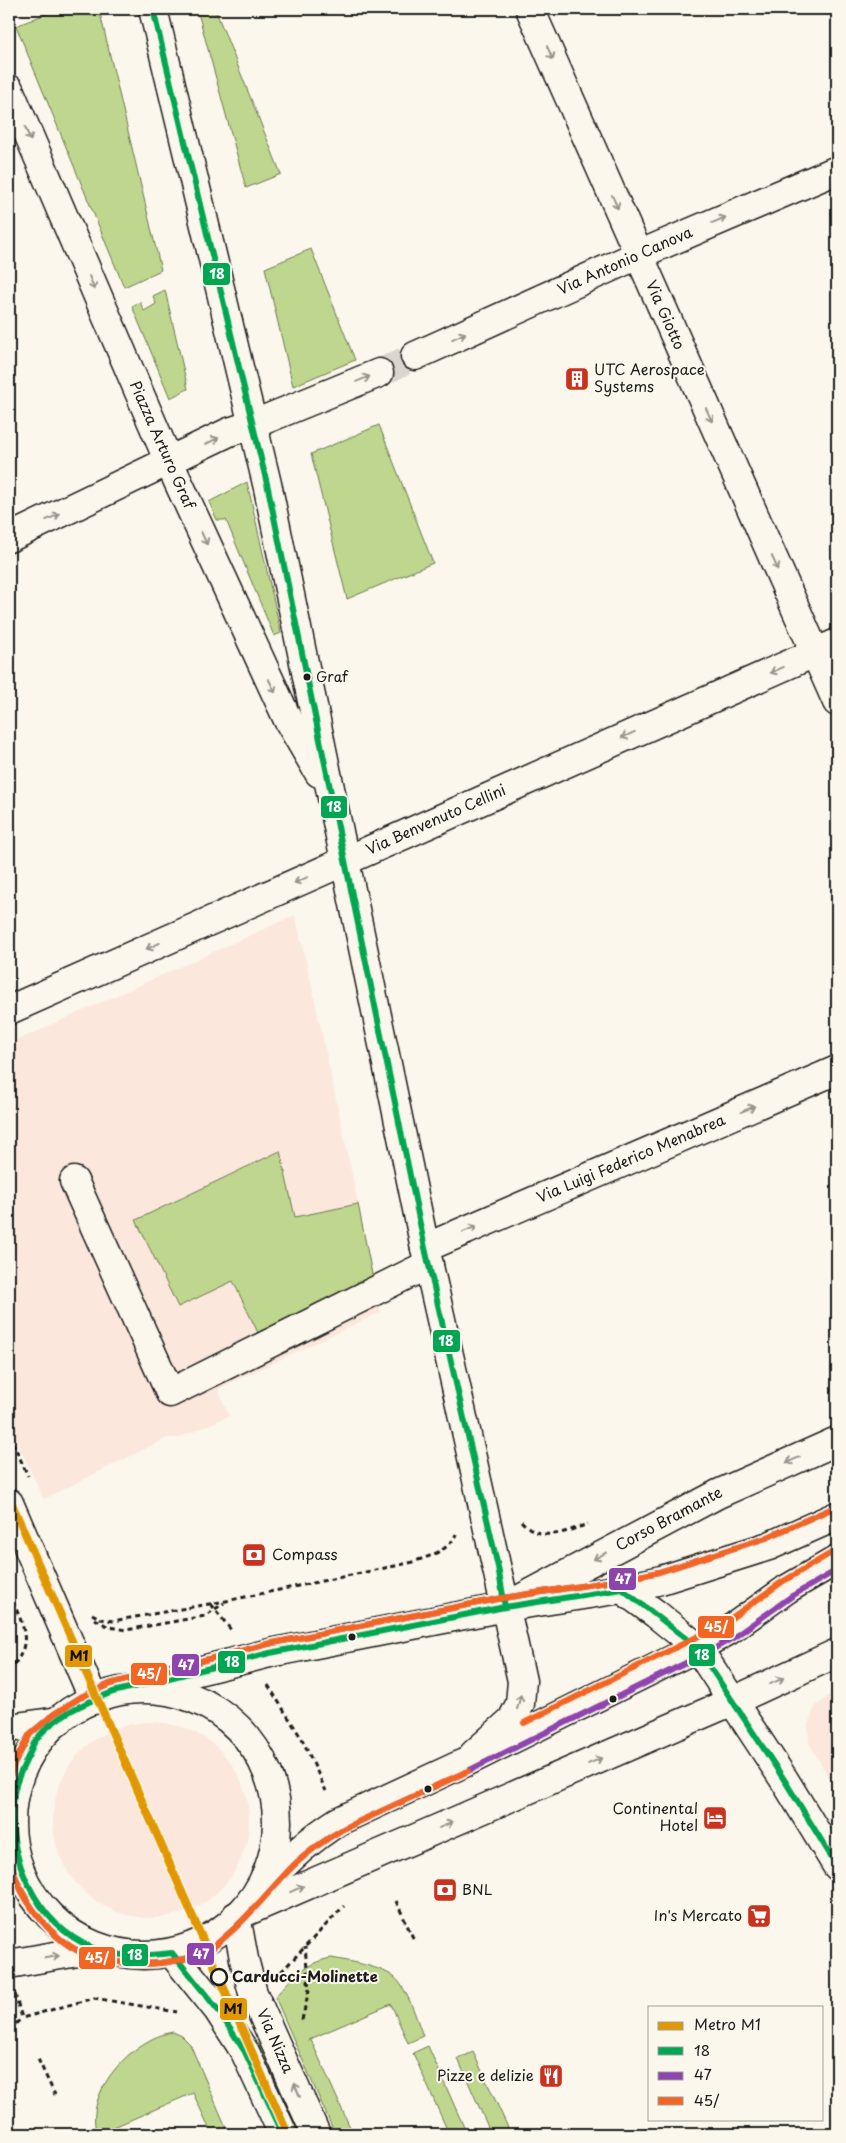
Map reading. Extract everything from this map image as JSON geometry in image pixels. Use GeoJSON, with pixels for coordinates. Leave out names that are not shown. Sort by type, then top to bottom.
{"type":"FeatureCollection","features":[{"type":"Feature","properties":{"kind":"street"},"geometry":{"type":"LineString","coordinates":[[153,9],[254,424],[346,859],[427,1256],[522,1681],[520,1704],[512,1720],[464,1763]]}},
{"type":"Feature","properties":{"kind":"street","name":"Via Giotto"},"geometry":{"type":"LineString","coordinates":[[530,9],[638,255],[826,648],[837,702]]}},
{"type":"Feature","properties":{"kind":"street","name":"Piazza Arturo Graf"},"geometry":{"type":"LineString","coordinates":[[9,89],[169,462],[288,720],[331,794]]}},
{"type":"Feature","properties":{"kind":"street","name":"Via Antonio Canova"},"geometry":{"type":"LineString","coordinates":[[415,356],[638,255],[837,170]]}},
{"type":"Feature","properties":{"kind":"street"},"geometry":{"type":"LineString","coordinates":[[9,538],[229,432],[254,424],[379,372]]}},
{"type":"Feature","properties":{"kind":"street","name":"Via Benvenuto Cellini"},"geometry":{"type":"LineString","coordinates":[[9,1010],[346,859],[826,648]]}},
{"type":"Feature","properties":{"kind":"street","name":"Via Luigi Federico Menabrea"},"geometry":{"type":"LineString","coordinates":[[74,1181],[170,1393],[427,1256],[837,1070]]}},
{"type":"Feature","properties":{"kind":"street","name":"Corso Bramante"},"geometry":{"type":"LineString","coordinates":[[506,1607],[718,1494],[837,1440]]}},
{"type":"Feature","properties":{"kind":"street"},"geometry":{"type":"LineString","coordinates":[[9,1504],[94,1700]]}},
{"type":"Feature","properties":{"kind":"street","name":"Corso Bramante"},"geometry":{"type":"LineString","coordinates":[[58,1721],[94,1700],[113,1692],[249,1658],[506,1607],[622,1589],[661,1580],[769,1546],[837,1516]]}},
{"type":"Feature","properties":{"kind":"street"},"geometry":{"type":"LineString","coordinates":[[9,1964],[95,1949],[144,1956],[172,1953],[204,1943],[236,1916],[289,1858],[319,1833],[338,1822],[464,1763],[697,1648],[728,1630],[787,1589],[837,1560]]}},
{"type":"Feature","properties":{"kind":"street"},"geometry":{"type":"LineString","coordinates":[[622,1589],[697,1648],[733,1701],[837,1866]]}},
{"type":"Feature","properties":{"kind":"street"},"geometry":{"type":"LineString","coordinates":[[236,1916],[355,1875],[837,1653]]}},
{"type":"Feature","properties":{"kind":"street"},"geometry":{"type":"LineString","coordinates":[[135,1687],[173,1692],[216,1712],[230,1721],[252,1744],[264,1762],[278,1800],[279,1824],[275,1846],[265,1874],[236,1916]]}},
{"type":"Feature","properties":{"kind":"street"},"geometry":{"type":"LineString","coordinates":[[9,1728],[58,1721]]}},
{"type":"Feature","properties":{"kind":"street"},"geometry":{"type":"LineString","coordinates":[[9,1762],[58,1721]]}},
{"type":"Feature","properties":{"kind":"street"},"geometry":{"type":"LineString","coordinates":[[36,1740],[22,1768],[14,1791],[12,1815],[19,1861],[26,1880],[44,1912],[71,1936],[95,1949]]}},
{"type":"Feature","properties":{"kind":"street","name":"Via Nizza"},"geometry":{"type":"LineString","coordinates":[[236,1916],[244,1959],[253,1992],[316,2134]]}},
{"type":"Feature","properties":{"kind":"street"},"geometry":{"type":"LineString","coordinates":[[172,1953],[218,2010],[245,2052],[283,2134]]}},
{"type":"Feature","properties":{"kind":"path"},"geometry":{"type":"LineString","coordinates":[[518,1515],[521,1522],[534,1532],[554,1535],[589,1524]]}},
{"type":"Feature","properties":{"kind":"path"},"geometry":{"type":"LineString","coordinates":[[226,1601],[205,1616],[126,1630],[109,1627],[94,1619],[88,1610],[101,1619],[113,1621],[211,1604],[409,1563],[433,1555],[454,1539],[457,1530]]}},
{"type":"Feature","properties":{"kind":"path"},"geometry":{"type":"LineString","coordinates":[[9,1593],[24,1628],[26,1638],[23,1651],[9,1670]]}},
{"type":"Feature","properties":{"kind":"path"},"geometry":{"type":"LineString","coordinates":[[211,1604],[302,1739],[338,1822]]}},
{"type":"Feature","properties":{"kind":"path"},"geometry":{"type":"LineString","coordinates":[[275,1978],[359,1890],[355,1875]]}},
{"type":"Feature","properties":{"kind":"path"},"geometry":{"type":"LineString","coordinates":[[396,1901],[414,1940]]}},
{"type":"Feature","properties":{"kind":"path"},"geometry":{"type":"LineString","coordinates":[[301,2022],[309,1990],[305,1947]]}},
{"type":"Feature","properties":{"kind":"path"},"geometry":{"type":"LineString","coordinates":[[9,2030],[22,2018],[94,1998],[176,2011],[181,2015]]}},
{"type":"Feature","properties":{"kind":"path"},"geometry":{"type":"LineString","coordinates":[[18,2006],[22,2018]]}},
{"type":"Feature","properties":{"kind":"path"},"geometry":{"type":"LineString","coordinates":[[38,2059],[55,2095]]}},
{"type":"Feature","properties":{"kind":"shaded area"},"geometry":{"type":"Polygon","coordinates":[[[295,915],[381,1312],[218,1389],[229,1416],[179,1438],[167,1438],[44,1499],[9,1425],[9,1044],[295,915]]]}},
{"type":"Feature","properties":{"kind":"shaded area"},"geometry":{"type":"Polygon","coordinates":[[[837,1689],[837,1792],[809,1743],[808,1724],[815,1707],[837,1689]]]}},
{"type":"Feature","properties":{"kind":"shaded area"},"geometry":{"type":"Polygon","coordinates":[[[141,1722],[161,1722],[189,1729],[206,1738],[221,1750],[233,1765],[242,1782],[249,1810],[249,1830],[242,1858],[233,1875],[221,1890],[206,1902],[189,1911],[161,1918],[141,1918],[113,1911],[96,1902],[81,1890],[69,1875],[60,1858],[53,1830],[53,1810],[60,1782],[69,1765],[81,1750],[96,1738],[113,1729],[141,1722]]]}},
{"type":"Feature","properties":{"kind":"green space"},"geometry":{"type":"Polygon","coordinates":[[[58,9],[99,9],[161,270],[124,287],[16,26],[58,9]]]}},
{"type":"Feature","properties":{"kind":"green space"},"geometry":{"type":"Polygon","coordinates":[[[197,9],[215,9],[281,174],[246,188],[197,9]]]}},
{"type":"Feature","properties":{"kind":"green space"},"geometry":{"type":"Polygon","coordinates":[[[311,249],[355,360],[293,386],[265,268],[311,249]]]}},
{"type":"Feature","properties":{"kind":"green space"},"geometry":{"type":"Polygon","coordinates":[[[165,290],[188,389],[170,398],[132,306],[140,302],[144,311],[156,304],[153,296],[165,290]]]}},
{"type":"Feature","properties":{"kind":"green space"},"geometry":{"type":"Polygon","coordinates":[[[379,425],[433,563],[347,599],[311,454],[379,425]]]}},
{"type":"Feature","properties":{"kind":"green space"},"geometry":{"type":"Polygon","coordinates":[[[247,482],[281,633],[274,636],[226,520],[217,520],[209,502],[247,482]]]}},
{"type":"Feature","properties":{"kind":"green space"},"geometry":{"type":"Polygon","coordinates":[[[280,1151],[295,1217],[358,1204],[374,1284],[262,1341],[233,1281],[178,1307],[136,1220],[280,1151]]]}},
{"type":"Feature","properties":{"kind":"green space"},"geometry":{"type":"Polygon","coordinates":[[[331,1958],[372,1967],[394,1977],[407,1996],[423,2036],[408,2043],[391,2004],[308,2040],[311,2040],[353,2134],[335,2134],[275,1997],[299,1972],[322,1960],[331,1958]]]}},
{"type":"Feature","properties":{"kind":"green space"},"geometry":{"type":"Polygon","coordinates":[[[173,2032],[182,2036],[190,2044],[229,2134],[212,2134],[193,2093],[114,2127],[117,2134],[97,2134],[95,2118],[97,2101],[104,2085],[115,2070],[142,2045],[158,2036],[173,2032]]]}},
{"type":"Feature","properties":{"kind":"green space"},"geometry":{"type":"Polygon","coordinates":[[[428,2046],[467,2134],[449,2134],[413,2053],[428,2046]]]}},
{"type":"Feature","properties":{"kind":"green space"},"geometry":{"type":"Polygon","coordinates":[[[473,2052],[511,2134],[491,2134],[458,2059],[473,2052]]]}},
{"type":"Feature","properties":{"kind":"tunnel"},"geometry":{"type":"LineString","coordinates":[[379,373],[415,356]]}},
{"type":"Feature","properties":{"kind":"metro line","name":"M1"},"geometry":{"type":"LineString","coordinates":[[9,1497],[288,2134]]}},
{"type":"Feature","properties":{"kind":"transit line","name":"18"},"geometry":{"type":"LineString","coordinates":[[153,9],[268,488],[425,1248],[498,1567],[505,1607]]}},
{"type":"Feature","properties":{"kind":"transit line","name":"47"},"geometry":{"type":"LineString","coordinates":[[9,1779],[14,1764],[30,1734],[54,1714],[81,1697],[110,1684],[268,1644],[503,1598],[659,1572],[766,1538],[833,1508]]}},
{"type":"Feature","properties":{"kind":"transit line","name":"45/"},"geometry":{"type":"LineString","coordinates":[[9,1779],[14,1764],[30,1734],[54,1714],[81,1697],[110,1684],[268,1644],[503,1598],[659,1572],[766,1538],[833,1508]]}},
{"type":"Feature","properties":{"kind":"transit line","name":"45/"},"geometry":{"type":"LineString","coordinates":[[524,1723],[723,1624],[782,1582],[833,1552]]}},
{"type":"Feature","properties":{"kind":"transit line","name":"47"},"geometry":{"type":"LineString","coordinates":[[9,1852],[13,1868],[27,1900],[50,1929],[63,1941],[78,1950],[101,1959],[135,1964],[160,1963],[197,1956],[210,1949],[235,1928],[300,1860],[343,1829],[468,1771],[708,1652],[733,1638],[792,1596],[837,1570]]}},
{"type":"Feature","properties":{"kind":"transit line","name":"18"},"geometry":{"type":"LineString","coordinates":[[283,2134],[245,2052],[218,2010],[172,1953],[122,1955],[93,1948],[72,1937],[54,1922],[28,1884],[19,1862],[14,1839],[12,1816],[16,1784],[33,1744],[43,1731],[61,1717],[82,1705],[113,1692],[270,1653],[505,1607],[622,1589],[697,1647],[785,1781],[837,1866]]}},
{"type":"Feature","properties":{"kind":"transit line","name":"45/"},"geometry":{"type":"LineString","coordinates":[[9,1852],[13,1868],[27,1900],[50,1929],[63,1941],[93,1957],[109,1961],[152,1964],[178,1960],[197,1956],[212,1948],[244,1919],[294,1865],[330,1837],[343,1829],[468,1771]]}},
{"type":"Feature","properties":{"kind":"place","name":"UTC Aerospace Systems"},"geometry":{"type":"Point","coordinates":[577,379]}},
{"type":"Feature","properties":{"kind":"place","name":"Graf"},"geometry":{"type":"Point","coordinates":[307,677]}},
{"type":"Feature","properties":{"kind":"place","name":"Compass"},"geometry":{"type":"Point","coordinates":[254,1555]}},
{"type":"Feature","properties":{"kind":"place","name":"Continental Hotel"},"geometry":{"type":"Point","coordinates":[715,1818]}},
{"type":"Feature","properties":{"kind":"place","name":"BNL"},"geometry":{"type":"Point","coordinates":[445,1890]}},
{"type":"Feature","properties":{"kind":"place","name":"In's Mercato"},"geometry":{"type":"Point","coordinates":[759,1916]}},
{"type":"Feature","properties":{"kind":"place","name":"Carducci-Molinette"},"geometry":{"type":"Point","coordinates":[219,1977]}},
{"type":"Feature","properties":{"kind":"place","name":"Pizze e delizie"},"geometry":{"type":"Point","coordinates":[551,2076]}}]}
